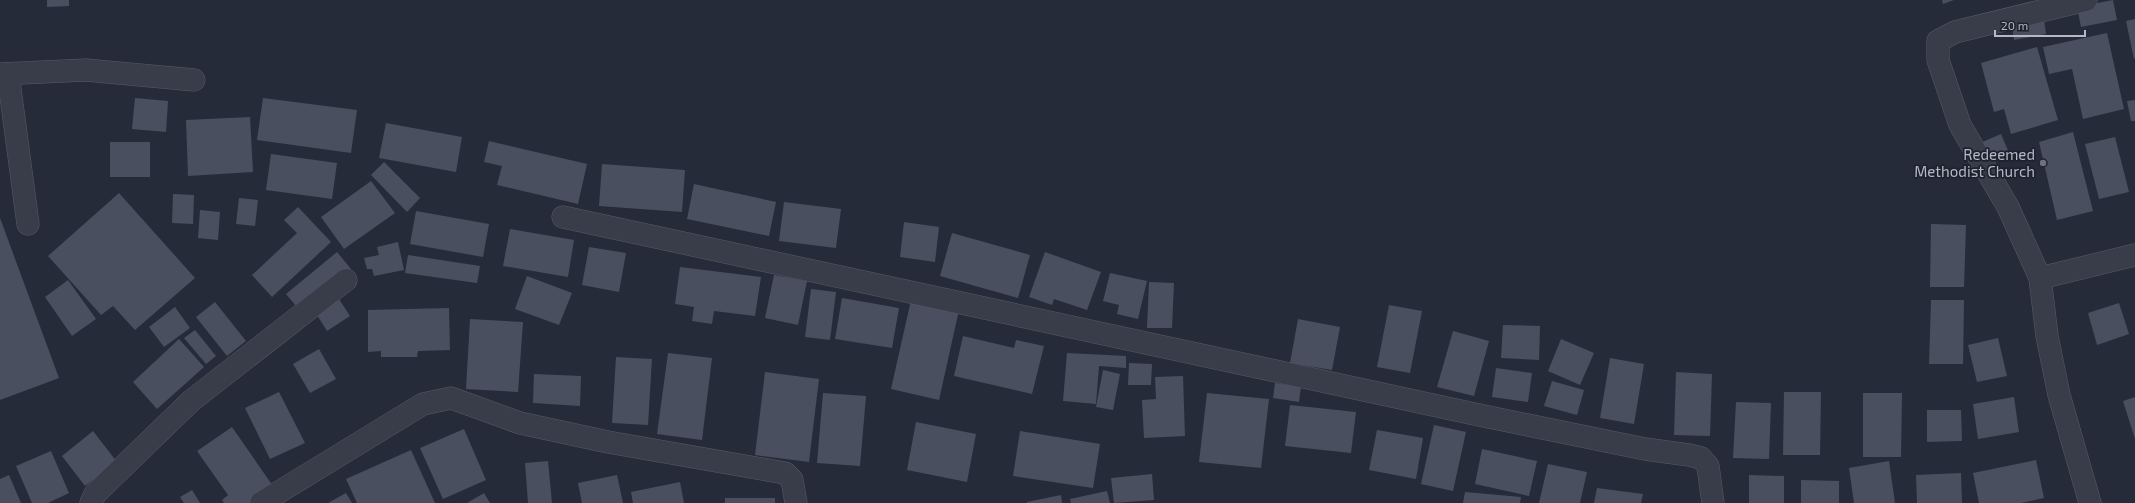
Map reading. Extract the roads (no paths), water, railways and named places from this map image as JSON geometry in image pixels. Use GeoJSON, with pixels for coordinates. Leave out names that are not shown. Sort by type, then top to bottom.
{"type":"FeatureCollection","features":[{"type":"Feature","properties":{"kind":"street"},"geometry":{"type":"LineString","coordinates":[[2086,0],[1955,32],[1938,41],[1938,60],[1960,125],[2008,207],[2040,278],[2046,336],[2059,395],[2090,503]]}},
{"type":"Feature","properties":{"kind":"street"},"geometry":{"type":"LineString","coordinates":[[28,224],[4,74],[86,70],[194,80]]}},
{"type":"Feature","properties":{"kind":"street"},"geometry":{"type":"LineString","coordinates":[[563,217],[1472,413],[1645,449],[1701,458],[1708,466],[1713,503]]}},
{"type":"Feature","properties":{"kind":"street"},"geometry":{"type":"LineString","coordinates":[[2040,278],[2135,254]]}},
{"type":"Feature","properties":{"kind":"street"},"geometry":{"type":"LineString","coordinates":[[91,503],[95,494],[192,401],[346,280]]}},
{"type":"Feature","properties":{"kind":"street"},"geometry":{"type":"LineString","coordinates":[[262,503],[423,404],[451,398],[520,423],[608,442],[784,473],[792,480],[796,503]]}},
{"type":"Feature","properties":{"kind":"place","name":"Redeemed Methodist Church"},"geometry":{"type":"Point","coordinates":[2043,163]}}]}
